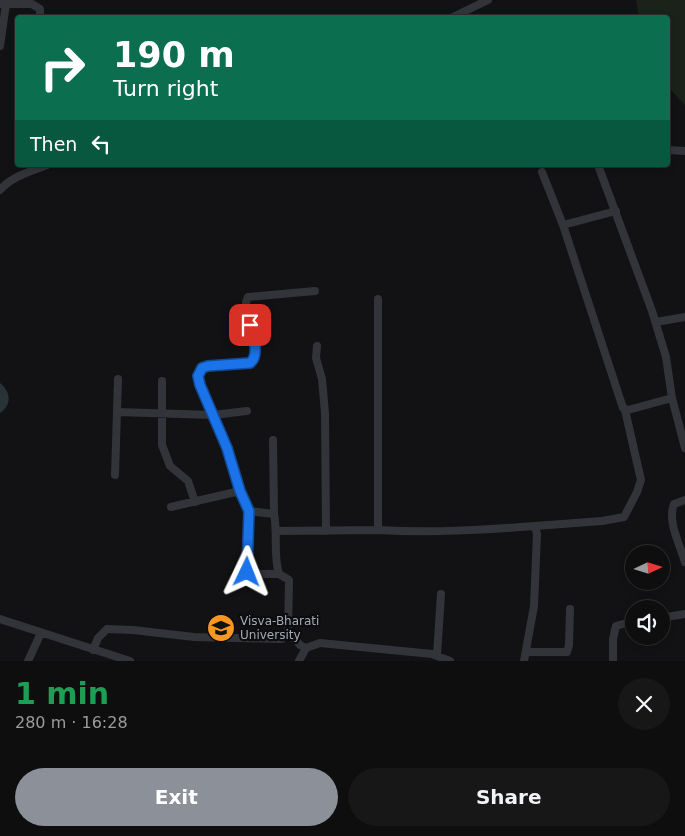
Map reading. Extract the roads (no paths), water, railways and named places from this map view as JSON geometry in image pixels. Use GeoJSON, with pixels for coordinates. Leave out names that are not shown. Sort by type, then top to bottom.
{"type":"FeatureCollection","features":[{"type":"Feature","properties":{"kind":"street"},"geometry":{"type":"LineString","coordinates":[[457,15],[488,0]]}},
{"type":"Feature","properties":{"kind":"street"},"geometry":{"type":"LineString","coordinates":[[0,46],[3,4],[32,4],[40,9],[40,15]]}},
{"type":"Feature","properties":{"kind":"street"},"geometry":{"type":"LineString","coordinates":[[670,150],[685,151]]}},
{"type":"Feature","properties":{"kind":"street"},"geometry":{"type":"LineString","coordinates":[[0,190],[14,178],[42,167]]}},
{"type":"Feature","properties":{"kind":"street"},"geometry":{"type":"LineString","coordinates":[[599,167],[656,322],[666,357],[672,398],[685,448]]}},
{"type":"Feature","properties":{"kind":"street"},"geometry":{"type":"LineString","coordinates":[[277,531],[378,530],[422,532],[535,526],[602,521],[624,517],[641,480],[625,410],[621,405],[563,225],[542,172]]}},
{"type":"Feature","properties":{"kind":"street"},"geometry":{"type":"LineString","coordinates":[[563,225],[616,211]]}},
{"type":"Feature","properties":{"kind":"street"},"geometry":{"type":"LineString","coordinates":[[93,650],[98,638],[107,629],[194,637],[282,639],[288,632],[289,580],[279,574],[247,572],[249,511],[240,491],[227,448],[200,385],[199,371],[208,366],[250,363],[254,360],[256,352],[246,309],[248,297],[315,291]]}},
{"type":"Feature","properties":{"kind":"street"},"geometry":{"type":"LineString","coordinates":[[378,300],[378,530]]}},
{"type":"Feature","properties":{"kind":"street"},"geometry":{"type":"LineString","coordinates":[[656,322],[685,317]]}},
{"type":"Feature","properties":{"kind":"street"},"geometry":{"type":"LineString","coordinates":[[317,346],[316,358],[323,385],[325,413],[326,531]]}},
{"type":"Feature","properties":{"kind":"street"},"geometry":{"type":"LineString","coordinates":[[115,475],[118,379]]}},
{"type":"Feature","properties":{"kind":"street"},"geometry":{"type":"LineString","coordinates":[[162,381],[161,436],[164,453],[170,466],[188,481],[194,502]]}},
{"type":"Feature","properties":{"kind":"street"},"geometry":{"type":"LineString","coordinates":[[625,410],[672,398]]}},
{"type":"Feature","properties":{"kind":"street"},"geometry":{"type":"LineString","coordinates":[[117,412],[213,415],[247,412]]}},
{"type":"Feature","properties":{"kind":"street"},"geometry":{"type":"LineString","coordinates":[[273,440],[274,514],[277,531],[277,567],[279,574]]}},
{"type":"Feature","properties":{"kind":"street"},"geometry":{"type":"LineString","coordinates":[[172,507],[240,491]]}},
{"type":"Feature","properties":{"kind":"street"},"geometry":{"type":"LineString","coordinates":[[685,500],[674,504],[672,512],[673,523],[685,562]]}},
{"type":"Feature","properties":{"kind":"street"},"geometry":{"type":"LineString","coordinates":[[249,511],[274,514]]}},
{"type":"Feature","properties":{"kind":"street"},"geometry":{"type":"LineString","coordinates":[[524,661],[534,606],[537,534],[535,526]]}},
{"type":"Feature","properties":{"kind":"street"},"geometry":{"type":"LineString","coordinates":[[437,656],[441,594]]}},
{"type":"Feature","properties":{"kind":"street"},"geometry":{"type":"LineString","coordinates":[[526,652],[566,652],[569,645],[570,609]]}},
{"type":"Feature","properties":{"kind":"street"},"geometry":{"type":"LineString","coordinates":[[670,616],[685,614]]}},
{"type":"Feature","properties":{"kind":"street"},"geometry":{"type":"LineString","coordinates":[[0,619],[130,661]]}},
{"type":"Feature","properties":{"kind":"street"},"geometry":{"type":"LineString","coordinates":[[613,661],[613,639],[616,626],[625,623]]}},
{"type":"Feature","properties":{"kind":"street"},"geometry":{"type":"LineString","coordinates":[[288,632],[300,645],[306,648]]}},
{"type":"Feature","properties":{"kind":"street"},"geometry":{"type":"LineString","coordinates":[[28,661],[41,633]]}},
{"type":"Feature","properties":{"kind":"street"},"geometry":{"type":"LineString","coordinates":[[298,661],[306,648],[320,643],[437,656],[450,661]]}},
{"type":"Feature","properties":{"kind":"place","name":"Visva-Bharati University"},"geometry":{"type":"Point","coordinates":[221,628]}}]}
